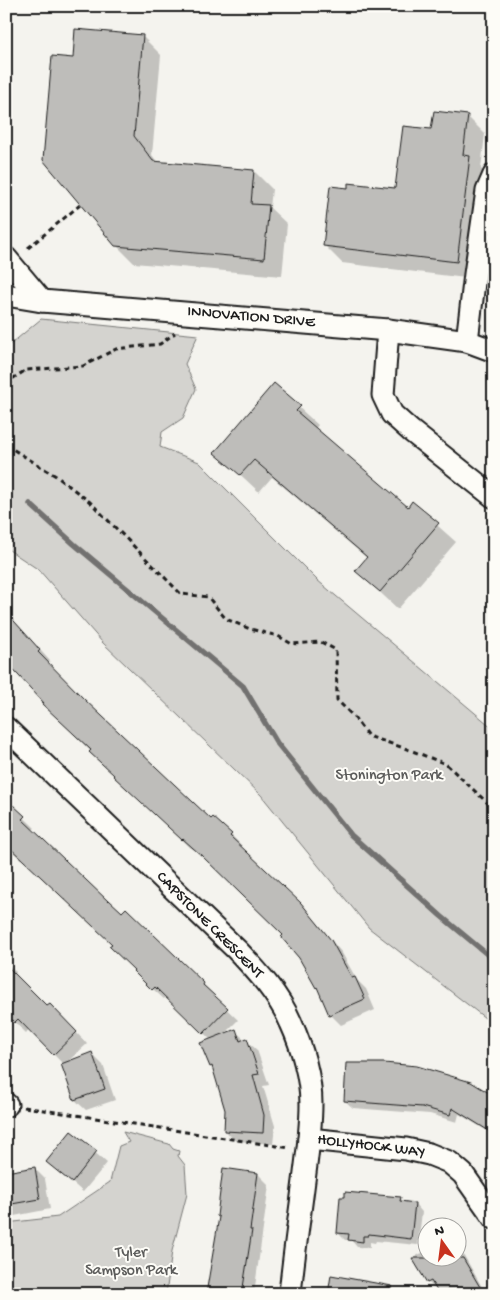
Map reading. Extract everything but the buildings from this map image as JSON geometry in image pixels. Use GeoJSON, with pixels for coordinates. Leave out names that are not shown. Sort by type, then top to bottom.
{"type":"FeatureCollection","features":[{"type":"Feature","properties":{"kind":"street"},"geometry":{"type":"LineString","coordinates":[[467,341],[487,190],[494,175]]}},
{"type":"Feature","properties":{"kind":"street"},"geometry":{"type":"LineString","coordinates":[[6,258],[42,301]]}},
{"type":"Feature","properties":{"kind":"street","name":"INNOVATION DRIVE"},"geometry":{"type":"LineString","coordinates":[[6,295],[42,301],[388,330],[467,341],[494,351]]}},
{"type":"Feature","properties":{"kind":"street"},"geometry":{"type":"LineString","coordinates":[[388,330],[383,395],[392,414],[494,497]]}},
{"type":"Feature","properties":{"kind":"street","name":"CAPSTONE CRESCENT"},"geometry":{"type":"LineString","coordinates":[[6,728],[237,950],[277,998],[291,1022],[307,1075],[311,1103],[308,1145],[290,1294]]}},
{"type":"Feature","properties":{"kind":"street","name":"HOLLYHOCK WAY"},"geometry":{"type":"LineString","coordinates":[[308,1145],[406,1149],[436,1156],[449,1162],[464,1174],[494,1218]]}},
{"type":"Feature","properties":{"kind":"path"},"geometry":{"type":"LineString","coordinates":[[28,248],[80,205]]}},
{"type":"Feature","properties":{"kind":"path"},"geometry":{"type":"LineString","coordinates":[[6,416],[12,379],[26,370],[83,366],[116,349],[160,344],[175,332]]}},
{"type":"Feature","properties":{"kind":"path"},"geometry":{"type":"LineString","coordinates":[[6,377],[12,379]]}},
{"type":"Feature","properties":{"kind":"path"},"geometry":{"type":"LineString","coordinates":[[6,441],[6,445],[56,476],[90,502],[181,594],[208,597],[226,619],[250,629],[278,636],[292,644],[321,642],[336,650],[337,700],[368,736],[446,764],[494,809]]}},
{"type":"Feature","properties":{"kind":"path"},"geometry":{"type":"LineString","coordinates":[[6,1104],[308,1145]]}},
{"type":"Feature","properties":{"kind":"green space","name":"Stonington Park"},"geometry":{"type":"Polygon","coordinates":[[[41,319],[198,335],[185,364],[196,389],[183,418],[162,432],[160,447],[199,462],[317,580],[494,729],[494,1025],[369,928],[261,795],[102,642],[39,570],[6,548],[6,348],[41,319]]]}},
{"type":"Feature","properties":{"kind":"green space","name":"Tyler Sampson Park"},"geometry":{"type":"Polygon","coordinates":[[[123,1132],[169,1144],[173,1149],[179,1151],[178,1156],[185,1165],[187,1194],[172,1251],[166,1294],[6,1294],[6,1223],[58,1217],[110,1182],[119,1146],[129,1142],[123,1132]]]}},
{"type":"Feature","properties":{"kind":"waterway"},"geometry":{"type":"LineString","coordinates":[[30,504],[74,544],[243,686],[277,743],[351,835],[441,916],[494,960]]}}]}
